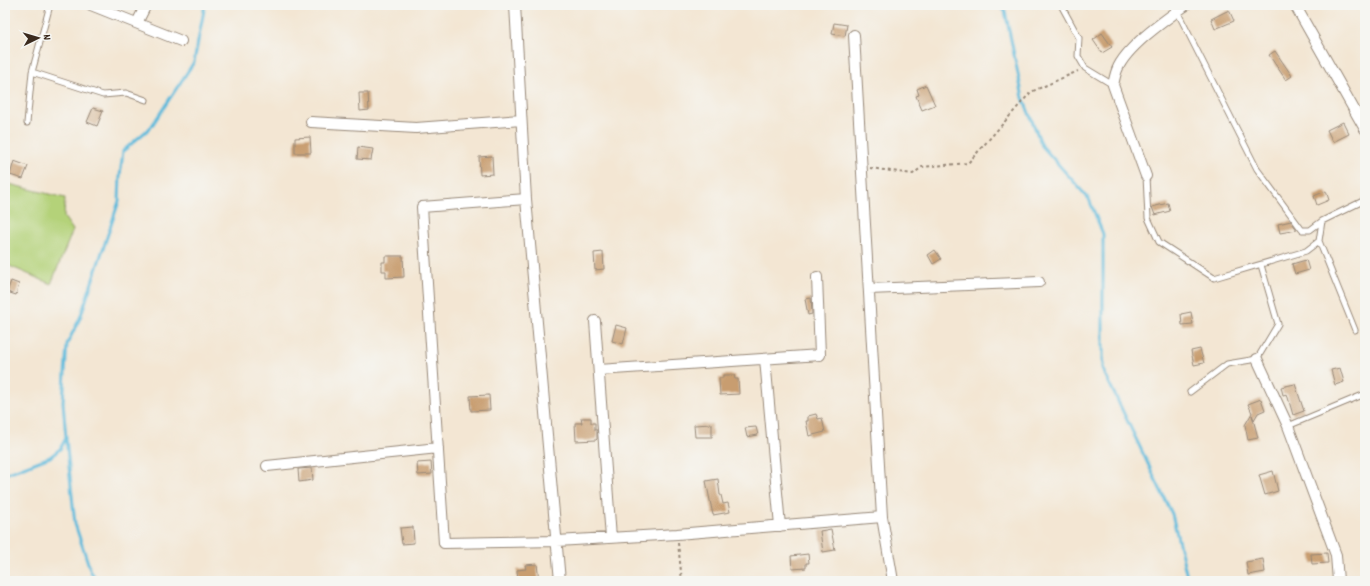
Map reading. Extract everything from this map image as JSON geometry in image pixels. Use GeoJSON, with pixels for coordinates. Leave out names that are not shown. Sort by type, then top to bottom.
{"type":"FeatureCollection","features":[{"type":"Feature","properties":{"kind":"street"},"geometry":{"type":"LineString","coordinates":[[91,5],[181,41]]}},
{"type":"Feature","properties":{"kind":"street"},"geometry":{"type":"LineString","coordinates":[[137,23],[146,5]]}},
{"type":"Feature","properties":{"kind":"street"},"geometry":{"type":"LineString","coordinates":[[515,5],[526,199],[560,581]]}},
{"type":"Feature","properties":{"kind":"street"},"geometry":{"type":"LineString","coordinates":[[1295,5],[1365,130]]}},
{"type":"Feature","properties":{"kind":"street"},"geometry":{"type":"LineString","coordinates":[[1146,176],[1113,86],[1117,70],[1130,51],[1161,23],[1182,8]]}},
{"type":"Feature","properties":{"kind":"street"},"geometry":{"type":"LineString","coordinates":[[854,35],[882,517],[893,581]]}},
{"type":"Feature","properties":{"kind":"street"},"geometry":{"type":"LineString","coordinates":[[310,122],[416,128],[521,120]]}},
{"type":"Feature","properties":{"kind":"street"},"geometry":{"type":"LineString","coordinates":[[526,199],[422,207],[444,543],[557,541],[611,538],[882,517]]}},
{"type":"Feature","properties":{"kind":"street"},"geometry":{"type":"LineString","coordinates":[[599,370],[820,355],[817,278]]}},
{"type":"Feature","properties":{"kind":"street"},"geometry":{"type":"LineString","coordinates":[[869,289],[1039,282]]}},
{"type":"Feature","properties":{"kind":"street"},"geometry":{"type":"LineString","coordinates":[[595,321],[611,538]]}},
{"type":"Feature","properties":{"kind":"street"},"geometry":{"type":"LineString","coordinates":[[765,359],[780,526]]}},
{"type":"Feature","properties":{"kind":"street"},"geometry":{"type":"LineString","coordinates":[[1257,359],[1288,426],[1336,555],[1338,581]]}},
{"type":"Feature","properties":{"kind":"street"},"geometry":{"type":"LineString","coordinates":[[266,466],[438,448]]}},
{"type":"Feature","properties":{"kind":"lane"},"geometry":{"type":"LineString","coordinates":[[27,123],[32,72],[50,5]]}},
{"type":"Feature","properties":{"kind":"lane"},"geometry":{"type":"LineString","coordinates":[[1061,5],[1079,38],[1078,56],[1085,68],[1113,86]]}},
{"type":"Feature","properties":{"kind":"lane"},"geometry":{"type":"LineString","coordinates":[[1182,8],[1257,169],[1302,230],[1310,230],[1322,221],[1363,201],[1365,197]]}},
{"type":"Feature","properties":{"kind":"lane"},"geometry":{"type":"LineString","coordinates":[[32,72],[103,95],[126,93],[146,100]]}},
{"type":"Feature","properties":{"kind":"lane"},"geometry":{"type":"LineString","coordinates":[[1146,176],[1148,218],[1159,242],[1214,278],[1306,251],[1319,241]]}},
{"type":"Feature","properties":{"kind":"lane"},"geometry":{"type":"LineString","coordinates":[[1322,221],[1319,241],[1355,330]]}},
{"type":"Feature","properties":{"kind":"lane"},"geometry":{"type":"LineString","coordinates":[[1190,392],[1227,364],[1257,359],[1278,324],[1261,265]]}},
{"type":"Feature","properties":{"kind":"lane"},"geometry":{"type":"LineString","coordinates":[[1288,426],[1365,394]]}},
{"type":"Feature","properties":{"kind":"path"},"geometry":{"type":"LineString","coordinates":[[862,167],[913,174],[922,166],[968,163],[1031,92],[1085,68]]}},
{"type":"Feature","properties":{"kind":"path"},"geometry":{"type":"LineString","coordinates":[[677,534],[682,581]]}},
{"type":"Feature","properties":{"kind":"green space"},"geometry":{"type":"Polygon","coordinates":[[[5,183],[65,198],[64,217],[73,230],[51,284],[5,264],[5,183]]]}},
{"type":"Feature","properties":{"kind":"building"},"geometry":{"type":"Polygon","coordinates":[[[1229,10],[1234,21],[1215,29],[1211,19],[1229,10]]]}},
{"type":"Feature","properties":{"kind":"building"},"geometry":{"type":"Polygon","coordinates":[[[834,23],[847,25],[845,36],[832,34],[834,23]]]}},
{"type":"Feature","properties":{"kind":"building"},"geometry":{"type":"Polygon","coordinates":[[[1102,33],[1112,47],[1102,53],[1093,40],[1102,33]]]}},
{"type":"Feature","properties":{"kind":"building"},"geometry":{"type":"Polygon","coordinates":[[[1275,51],[1292,76],[1286,80],[1269,55],[1275,51]]]}},
{"type":"Feature","properties":{"kind":"building"},"geometry":{"type":"Polygon","coordinates":[[[926,85],[935,105],[922,110],[916,96],[919,95],[917,89],[926,85]]]}},
{"type":"Feature","properties":{"kind":"building"},"geometry":{"type":"Polygon","coordinates":[[[359,93],[368,93],[369,110],[360,111],[359,93]]]}},
{"type":"Feature","properties":{"kind":"building"},"geometry":{"type":"Polygon","coordinates":[[[93,108],[103,111],[97,126],[87,122],[93,108]]]}},
{"type":"Feature","properties":{"kind":"building"},"geometry":{"type":"Polygon","coordinates":[[[1343,122],[1349,134],[1333,142],[1327,130],[1343,122]]]}},
{"type":"Feature","properties":{"kind":"building"},"geometry":{"type":"Polygon","coordinates":[[[310,137],[311,153],[295,153],[295,138],[310,137]]]}},
{"type":"Feature","properties":{"kind":"building"},"geometry":{"type":"Polygon","coordinates":[[[358,147],[373,149],[371,160],[357,159],[358,147]]]}},
{"type":"Feature","properties":{"kind":"building"},"geometry":{"type":"Polygon","coordinates":[[[492,156],[493,174],[480,175],[479,157],[492,156]]]}},
{"type":"Feature","properties":{"kind":"building"},"geometry":{"type":"Polygon","coordinates":[[[14,161],[28,166],[23,179],[10,175],[14,161]]]}},
{"type":"Feature","properties":{"kind":"building"},"geometry":{"type":"Polygon","coordinates":[[[1326,191],[1329,200],[1317,205],[1314,196],[1326,191]]]}},
{"type":"Feature","properties":{"kind":"building"},"geometry":{"type":"Polygon","coordinates":[[[1168,203],[1170,211],[1155,215],[1152,207],[1168,203]]]}},
{"type":"Feature","properties":{"kind":"building"},"geometry":{"type":"Polygon","coordinates":[[[1291,221],[1297,230],[1280,233],[1278,224],[1291,221]]]}},
{"type":"Feature","properties":{"kind":"building"},"geometry":{"type":"Polygon","coordinates":[[[935,250],[941,259],[933,264],[928,255],[935,250]]]}},
{"type":"Feature","properties":{"kind":"building"},"geometry":{"type":"Polygon","coordinates":[[[603,252],[604,269],[595,270],[594,253],[603,252]]]}},
{"type":"Feature","properties":{"kind":"building"},"geometry":{"type":"Polygon","coordinates":[[[385,256],[403,256],[404,277],[386,278],[386,271],[382,271],[382,262],[385,262],[385,256]]]}},
{"type":"Feature","properties":{"kind":"building"},"geometry":{"type":"Polygon","coordinates":[[[1306,260],[1309,270],[1295,274],[1292,264],[1306,260]]]}},
{"type":"Feature","properties":{"kind":"building"},"geometry":{"type":"Polygon","coordinates":[[[11,281],[19,284],[16,295],[7,292],[11,281]]]}},
{"type":"Feature","properties":{"kind":"building"},"geometry":{"type":"Polygon","coordinates":[[[811,298],[812,314],[808,315],[805,299],[811,298]]]}},
{"type":"Feature","properties":{"kind":"building"},"geometry":{"type":"Polygon","coordinates":[[[1191,312],[1193,324],[1182,325],[1181,314],[1191,312]]]}},
{"type":"Feature","properties":{"kind":"building"},"geometry":{"type":"Polygon","coordinates":[[[616,325],[627,328],[623,344],[612,341],[616,325]]]}},
{"type":"Feature","properties":{"kind":"building"},"geometry":{"type":"Polygon","coordinates":[[[1200,349],[1204,363],[1194,365],[1191,351],[1200,349]]]}},
{"type":"Feature","properties":{"kind":"building"},"geometry":{"type":"Polygon","coordinates":[[[1340,368],[1344,382],[1335,385],[1331,370],[1340,368]]]}},
{"type":"Feature","properties":{"kind":"building"},"geometry":{"type":"Polygon","coordinates":[[[723,375],[734,375],[735,379],[738,379],[739,394],[720,395],[719,378],[723,378],[723,375]]]}},
{"type":"Feature","properties":{"kind":"building"},"geometry":{"type":"Polygon","coordinates":[[[1295,384],[1304,411],[1293,415],[1287,394],[1283,395],[1281,387],[1295,384]]]}},
{"type":"Feature","properties":{"kind":"building"},"geometry":{"type":"Polygon","coordinates":[[[489,395],[490,410],[471,411],[470,396],[489,395]]]}},
{"type":"Feature","properties":{"kind":"building"},"geometry":{"type":"Polygon","coordinates":[[[1261,399],[1265,410],[1258,413],[1254,420],[1252,415],[1258,438],[1248,440],[1245,425],[1252,413],[1248,404],[1261,399]]]}},
{"type":"Feature","properties":{"kind":"building"},"geometry":{"type":"Polygon","coordinates":[[[816,414],[818,419],[822,418],[825,432],[809,436],[806,421],[808,421],[808,416],[816,414]]]}},
{"type":"Feature","properties":{"kind":"building"},"geometry":{"type":"Polygon","coordinates":[[[581,418],[591,418],[591,423],[595,423],[595,430],[597,430],[596,440],[576,441],[575,423],[582,423],[581,418]]]}},
{"type":"Feature","properties":{"kind":"building"},"geometry":{"type":"Polygon","coordinates":[[[712,424],[712,437],[695,437],[694,425],[712,424]]]}},
{"type":"Feature","properties":{"kind":"building"},"geometry":{"type":"Polygon","coordinates":[[[756,427],[758,435],[747,437],[745,428],[756,427]]]}},
{"type":"Feature","properties":{"kind":"building"},"geometry":{"type":"Polygon","coordinates":[[[431,462],[432,474],[418,475],[417,463],[431,462]]]}},
{"type":"Feature","properties":{"kind":"building"},"geometry":{"type":"Polygon","coordinates":[[[312,468],[313,480],[299,482],[298,469],[312,468]]]}},
{"type":"Feature","properties":{"kind":"building"},"geometry":{"type":"Polygon","coordinates":[[[1273,471],[1278,491],[1265,495],[1259,475],[1273,471]]]}},
{"type":"Feature","properties":{"kind":"building"},"geometry":{"type":"Polygon","coordinates":[[[718,479],[723,504],[728,503],[730,512],[713,515],[706,481],[718,479]]]}},
{"type":"Feature","properties":{"kind":"building"},"geometry":{"type":"Polygon","coordinates":[[[413,527],[414,543],[402,544],[400,528],[413,527]]]}},
{"type":"Feature","properties":{"kind":"building"},"geometry":{"type":"Polygon","coordinates":[[[831,529],[835,550],[823,552],[820,531],[831,529]]]}},
{"type":"Feature","properties":{"kind":"building"},"geometry":{"type":"Polygon","coordinates":[[[1327,553],[1328,563],[1312,564],[1311,554],[1327,553]]]}},
{"type":"Feature","properties":{"kind":"building"},"geometry":{"type":"Polygon","coordinates":[[[808,554],[809,563],[806,563],[806,568],[792,569],[791,556],[808,554]]]}},
{"type":"Feature","properties":{"kind":"building"},"geometry":{"type":"Polygon","coordinates":[[[1263,559],[1265,572],[1248,575],[1246,562],[1263,559]]]}},
{"type":"Feature","properties":{"kind":"building"},"geometry":{"type":"Polygon","coordinates":[[[537,564],[539,581],[518,581],[517,570],[526,569],[525,565],[537,564]]]}},
{"type":"Feature","properties":{"kind":"waterway"},"geometry":{"type":"LineString","coordinates":[[5,474],[50,457],[60,449],[66,438],[63,402],[67,344],[80,318],[119,201],[123,151],[151,127],[194,62],[205,5]]}},
{"type":"Feature","properties":{"kind":"waterway"},"geometry":{"type":"LineString","coordinates":[[1000,5],[1005,11],[1023,98],[1042,146],[1089,199],[1103,234],[1103,370],[1172,514],[1188,581]]}},
{"type":"Feature","properties":{"kind":"waterway"},"geometry":{"type":"LineString","coordinates":[[66,438],[75,524],[91,572],[98,581]]}}]}
